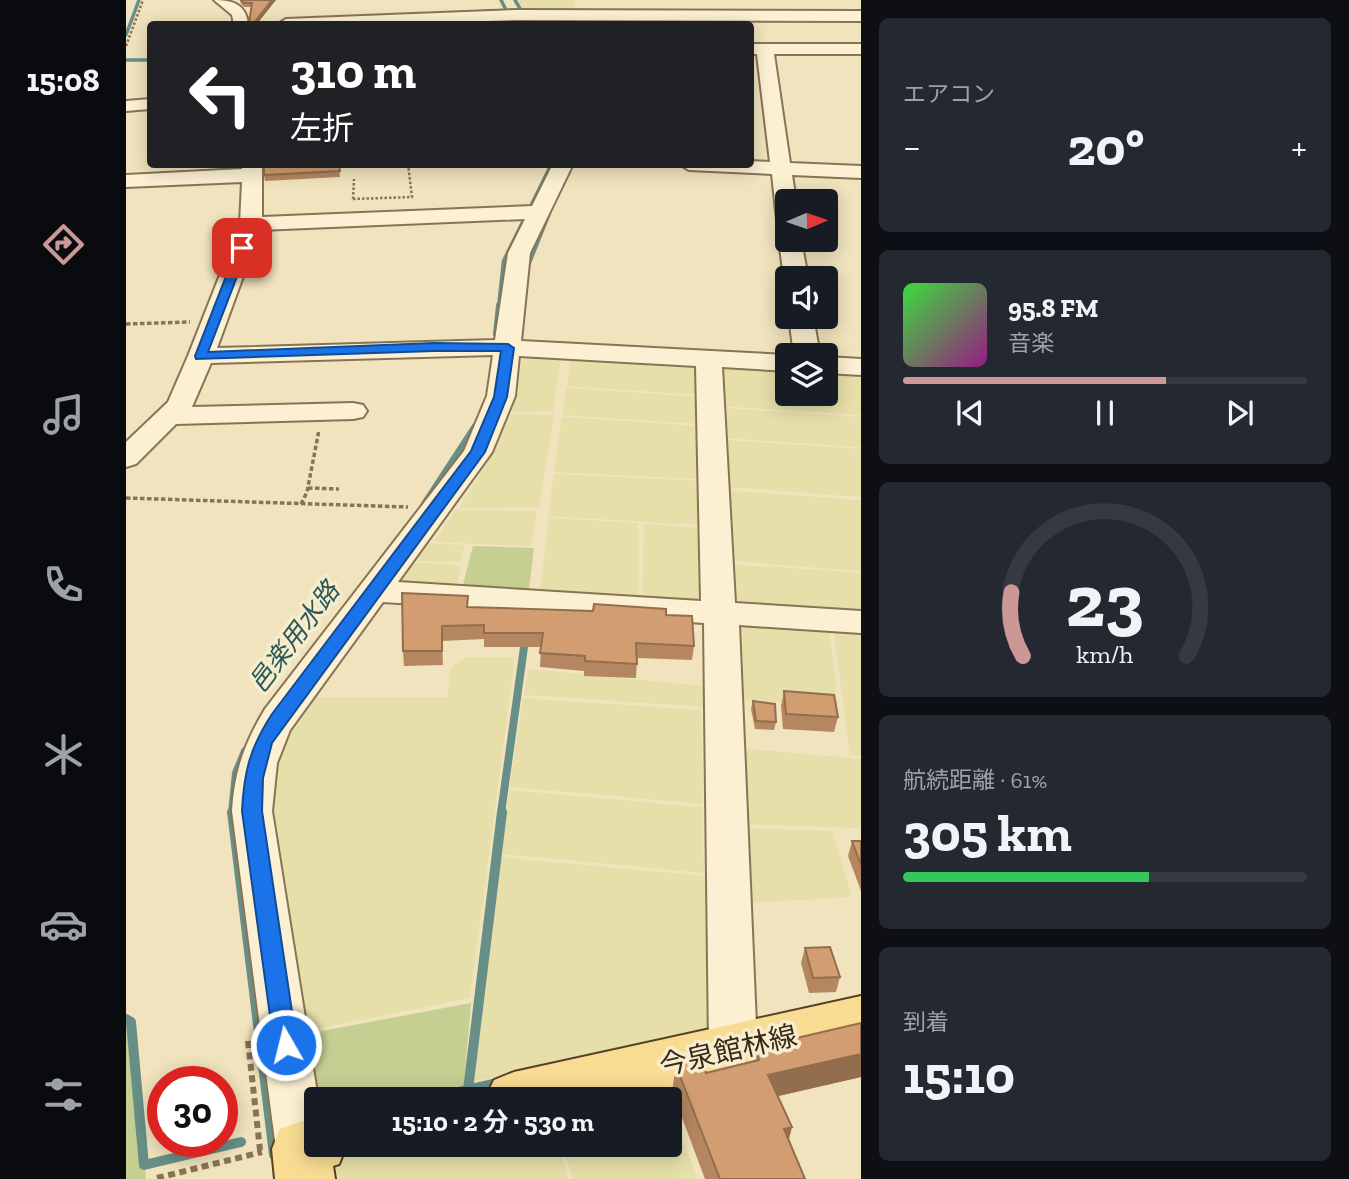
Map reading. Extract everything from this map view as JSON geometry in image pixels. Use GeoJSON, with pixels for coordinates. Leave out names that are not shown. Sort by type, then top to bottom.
{"type":"FeatureCollection","features":[{"type":"Feature","properties":{"kind":"main road","name":"今泉館林線"},"geometry":{"type":"LineString","coordinates":[[566,1087],[861,1020]]}},
{"type":"Feature","properties":{"kind":"street"},"geometry":{"type":"LineString","coordinates":[[221,0],[239,13],[240,21]]}},
{"type":"Feature","properties":{"kind":"street"},"geometry":{"type":"LineString","coordinates":[[508,0],[519,20]]}},
{"type":"Feature","properties":{"kind":"street"},"geometry":{"type":"LineString","coordinates":[[760,0],[786,48]]}},
{"type":"Feature","properties":{"kind":"street"},"geometry":{"type":"LineString","coordinates":[[461,21],[768,15],[861,16]]}},
{"type":"Feature","properties":{"kind":"street"},"geometry":{"type":"LineString","coordinates":[[783,189],[758,48],[861,49]]}},
{"type":"Feature","properties":{"kind":"street"},"geometry":{"type":"LineString","coordinates":[[126,106],[147,104]]}},
{"type":"Feature","properties":{"kind":"street"},"geometry":{"type":"LineString","coordinates":[[754,167],[861,172]]}},
{"type":"Feature","properties":{"kind":"street"},"geometry":{"type":"LineString","coordinates":[[296,1156],[252,811],[253,778],[263,742],[278,718],[478,452],[501,397],[500,347],[519,253],[532,213],[560,168]]}},
{"type":"Feature","properties":{"kind":"street"},"geometry":{"type":"LineString","coordinates":[[126,181],[252,170],[251,224],[215,322],[180,405],[126,458]]}},
{"type":"Feature","properties":{"kind":"street"},"geometry":{"type":"LineString","coordinates":[[251,224],[352,209],[532,213]]}},
{"type":"Feature","properties":{"kind":"street"},"geometry":{"type":"LineString","coordinates":[[201,356],[500,347],[775,362]]}},
{"type":"Feature","properties":{"kind":"street"},"geometry":{"type":"LineString","coordinates":[[709,359],[720,611],[733,1048]]}},
{"type":"Feature","properties":{"kind":"street"},"geometry":{"type":"LineString","coordinates":[[838,366],[861,367]]}},
{"type":"Feature","properties":{"kind":"street"},"geometry":{"type":"LineString","coordinates":[[169,416],[353,411]]}},
{"type":"Feature","properties":{"kind":"street"},"geometry":{"type":"LineString","coordinates":[[375,591],[861,622]]}},
{"type":"Feature","properties":{"kind":"path"},"geometry":{"type":"LineString","coordinates":[[126,46],[143,0]]}},
{"type":"Feature","properties":{"kind":"path"},"geometry":{"type":"LineString","coordinates":[[354,179],[352,209],[412,197],[408,168]]}},
{"type":"Feature","properties":{"kind":"path"},"geometry":{"type":"LineString","coordinates":[[126,324],[215,322]]}},
{"type":"Feature","properties":{"kind":"path"},"geometry":{"type":"LineString","coordinates":[[301,504],[308,488],[323,412]]}},
{"type":"Feature","properties":{"kind":"path"},"geometry":{"type":"LineString","coordinates":[[308,488],[339,489]]}},
{"type":"Feature","properties":{"kind":"path"},"geometry":{"type":"LineString","coordinates":[[126,498],[413,508]]}},
{"type":"Feature","properties":{"kind":"path"},"geometry":{"type":"LineString","coordinates":[[158,1178],[296,1156]]}},
{"type":"Feature","properties":{"kind":"shaded area"},"geometry":{"type":"Polygon","coordinates":[[[518,0],[574,0],[576,13],[524,12],[518,0]]]}},
{"type":"Feature","properties":{"kind":"shaded area"},"geometry":{"type":"Polygon","coordinates":[[[523,355],[561,356],[553,412],[512,412],[523,355]]]}},
{"type":"Feature","properties":{"kind":"shaded area"},"geometry":{"type":"Polygon","coordinates":[[[571,356],[699,363],[700,395],[567,386],[571,356]]]}},
{"type":"Feature","properties":{"kind":"shaded area"},"geometry":{"type":"Polygon","coordinates":[[[719,365],[775,368],[775,406],[838,406],[838,372],[861,373],[861,415],[720,406],[719,365]]]}},
{"type":"Feature","properties":{"kind":"shaded area"},"geometry":{"type":"Polygon","coordinates":[[[566,388],[701,397],[701,424],[562,415],[566,388]]]}},
{"type":"Feature","properties":{"kind":"shaded area"},"geometry":{"type":"Polygon","coordinates":[[[722,408],[861,417],[861,447],[723,438],[722,408]]]}},
{"type":"Feature","properties":{"kind":"shaded area"},"geometry":{"type":"Polygon","coordinates":[[[510,414],[554,415],[539,508],[459,508],[497,447],[510,414]]]}},
{"type":"Feature","properties":{"kind":"shaded area"},"geometry":{"type":"Polygon","coordinates":[[[562,417],[700,426],[700,479],[554,472],[562,417]]]}},
{"type":"Feature","properties":{"kind":"shaded area"},"geometry":{"type":"Polygon","coordinates":[[[724,440],[861,449],[861,497],[725,487],[724,440]]]}},
{"type":"Feature","properties":{"kind":"shaded area"},"geometry":{"type":"Polygon","coordinates":[[[554,474],[700,481],[700,525],[548,516],[554,474]]]}},
{"type":"Feature","properties":{"kind":"shaded area"},"geometry":{"type":"Polygon","coordinates":[[[724,490],[861,500],[861,571],[730,561],[724,490]]]}},
{"type":"Feature","properties":{"kind":"shaded area"},"geometry":{"type":"Polygon","coordinates":[[[456,510],[537,511],[531,546],[434,542],[456,510]]]}},
{"type":"Feature","properties":{"kind":"shaded area"},"geometry":{"type":"Polygon","coordinates":[[[549,518],[638,523],[639,597],[540,592],[549,518]]]}},
{"type":"Feature","properties":{"kind":"shaded area"},"geometry":{"type":"Polygon","coordinates":[[[644,524],[700,528],[700,602],[642,599],[644,524]]]}},
{"type":"Feature","properties":{"kind":"shaded area"},"geometry":{"type":"Polygon","coordinates":[[[423,543],[465,545],[460,562],[410,561],[423,543]]]}},
{"type":"Feature","properties":{"kind":"shaded area"},"geometry":{"type":"Polygon","coordinates":[[[407,562],[461,565],[457,583],[396,582],[407,562]]]}},
{"type":"Feature","properties":{"kind":"shaded area"},"geometry":{"type":"Polygon","coordinates":[[[727,564],[861,573],[861,613],[736,604],[729,598],[727,564]]]}},
{"type":"Feature","properties":{"kind":"shaded area"},"geometry":{"type":"Polygon","coordinates":[[[733,619],[829,625],[838,707],[731,698],[733,619]]]}},
{"type":"Feature","properties":{"kind":"shaded area"},"geometry":{"type":"Polygon","coordinates":[[[833,626],[861,629],[861,756],[850,755],[833,626]]]}},
{"type":"Feature","properties":{"kind":"shaded area"},"geometry":{"type":"Polygon","coordinates":[[[467,657],[515,657],[470,998],[305,1031],[271,809],[273,785],[283,745],[296,719],[313,697],[447,697],[451,667],[467,657]]]}},
{"type":"Feature","properties":{"kind":"shaded area"},"geometry":{"type":"Polygon","coordinates":[[[528,669],[704,686],[704,707],[524,695],[528,669]]]}},
{"type":"Feature","properties":{"kind":"shaded area"},"geometry":{"type":"Polygon","coordinates":[[[523,698],[701,710],[703,804],[510,787],[523,698]]]}},
{"type":"Feature","properties":{"kind":"shaded area"},"geometry":{"type":"Polygon","coordinates":[[[735,748],[861,759],[861,828],[738,824],[735,748]]]}},
{"type":"Feature","properties":{"kind":"shaded area"},"geometry":{"type":"Polygon","coordinates":[[[509,790],[702,807],[704,873],[501,854],[509,790]]]}},
{"type":"Feature","properties":{"kind":"shaded area"},"geometry":{"type":"Polygon","coordinates":[[[737,828],[832,831],[852,897],[743,903],[737,828]]]}},
{"type":"Feature","properties":{"kind":"shaded area"},"geometry":{"type":"Polygon","coordinates":[[[499,857],[705,876],[708,1029],[474,1081],[499,857]]]}},
{"type":"Feature","properties":{"kind":"shaded area"},"geometry":{"type":"Polygon","coordinates":[[[682,1138],[698,1179],[573,1179],[566,1157],[682,1157],[682,1138]]]}},
{"type":"Feature","properties":{"kind":"shaded area"},"geometry":{"type":"Polygon","coordinates":[[[329,1157],[562,1157],[569,1179],[333,1179],[329,1157]]]}},
{"type":"Feature","properties":{"kind":"green space"},"geometry":{"type":"Polygon","coordinates":[[[473,546],[534,548],[529,589],[463,585],[473,546]]]}},
{"type":"Feature","properties":{"kind":"green space"},"geometry":{"type":"Polygon","coordinates":[[[471,1003],[464,1085],[456,1087],[315,1087],[306,1034],[471,1003]]]}},
{"type":"Feature","properties":{"kind":"green space"},"geometry":{"type":"Polygon","coordinates":[[[126,1019],[131,1022],[146,1179],[126,1179],[126,1019]]]}},
{"type":"Feature","properties":{"kind":"building"},"geometry":{"type":"Polygon","coordinates":[[[241,0],[272,0],[255,21],[249,21],[252,3],[244,3],[241,0]]]}},
{"type":"Feature","properties":{"kind":"building"},"geometry":{"type":"Polygon","coordinates":[[[264,168],[340,168],[340,171],[264,175],[264,168]]]}},
{"type":"Feature","properties":{"kind":"building"},"geometry":{"type":"Polygon","coordinates":[[[402,593],[468,596],[467,607],[593,611],[594,604],[666,609],[666,615],[692,616],[694,646],[636,643],[637,664],[585,661],[585,656],[540,653],[543,633],[484,633],[484,625],[442,626],[442,651],[403,651],[402,593]]]}},
{"type":"Feature","properties":{"kind":"building"},"geometry":{"type":"Polygon","coordinates":[[[784,691],[834,695],[838,717],[786,714],[784,691]]]}},
{"type":"Feature","properties":{"kind":"building"},"geometry":{"type":"Polygon","coordinates":[[[753,701],[775,704],[776,722],[756,721],[753,701]]]}},
{"type":"Feature","properties":{"kind":"building"},"geometry":{"type":"Polygon","coordinates":[[[852,841],[861,841],[861,865],[852,841]]]}},
{"type":"Feature","properties":{"kind":"building"},"geometry":{"type":"Polygon","coordinates":[[[830,947],[840,977],[813,978],[805,948],[830,947]]]}},
{"type":"Feature","properties":{"kind":"building"},"geometry":{"type":"Polygon","coordinates":[[[861,1023],[861,1054],[768,1075],[792,1127],[784,1129],[805,1179],[720,1179],[676,1066],[701,1060],[706,1073],[759,1060],[754,1048],[861,1023]]]}},
{"type":"Feature","properties":{"kind":"waterway"},"geometry":{"type":"LineString","coordinates":[[126,35],[139,0]]}},
{"type":"Feature","properties":{"kind":"waterway","name":"邑楽用水路"},"geometry":{"type":"LineString","coordinates":[[501,0],[508,14]]}},
{"type":"Feature","properties":{"kind":"waterway"},"geometry":{"type":"LineString","coordinates":[[515,0],[527,21]]}},
{"type":"Feature","properties":{"kind":"waterway"},"geometry":{"type":"LineString","coordinates":[[126,60],[147,60]]}},
{"type":"Feature","properties":{"kind":"waterway","name":"邑楽用水路"},"geometry":{"type":"LineString","coordinates":[[499,307],[504,261],[550,168]]}},
{"type":"Feature","properties":{"kind":"waterway"},"geometry":{"type":"LineString","coordinates":[[526,270],[549,213]]}},
{"type":"Feature","properties":{"kind":"waterway","name":"邑楽用水路"},"geometry":{"type":"LineString","coordinates":[[496,334],[499,305]]}},
{"type":"Feature","properties":{"kind":"waterway","name":"邑楽用水路"},"geometry":{"type":"LineString","coordinates":[[424,504],[475,426]]}},
{"type":"Feature","properties":{"kind":"waterway"},"geometry":{"type":"LineString","coordinates":[[501,813],[525,640]]}},
{"type":"Feature","properties":{"kind":"waterway","name":"邑楽用水路"},"geometry":{"type":"LineString","coordinates":[[232,812],[236,773],[245,751]]}},
{"type":"Feature","properties":{"kind":"waterway","name":"邑楽用水路"},"geometry":{"type":"LineString","coordinates":[[232,812],[274,1155]]}},
{"type":"Feature","properties":{"kind":"waterway"},"geometry":{"type":"LineString","coordinates":[[468,1087],[502,812]]}},
{"type":"Feature","properties":{"kind":"waterway"},"geometry":{"type":"LineString","coordinates":[[126,1019],[131,1022],[144,1165],[241,1142]]}},
{"type":"Feature","properties":{"kind":"waterway"},"geometry":{"type":"LineString","coordinates":[[479,1087],[501,1082]]}},
{"type":"Feature","properties":{"kind":"route"},"geometry":{"type":"LineString","coordinates":[[242,248],[201,356],[434,347],[508,348],[501,397],[478,452],[278,718],[263,742],[253,778],[252,811],[286,1045]]}}]}
